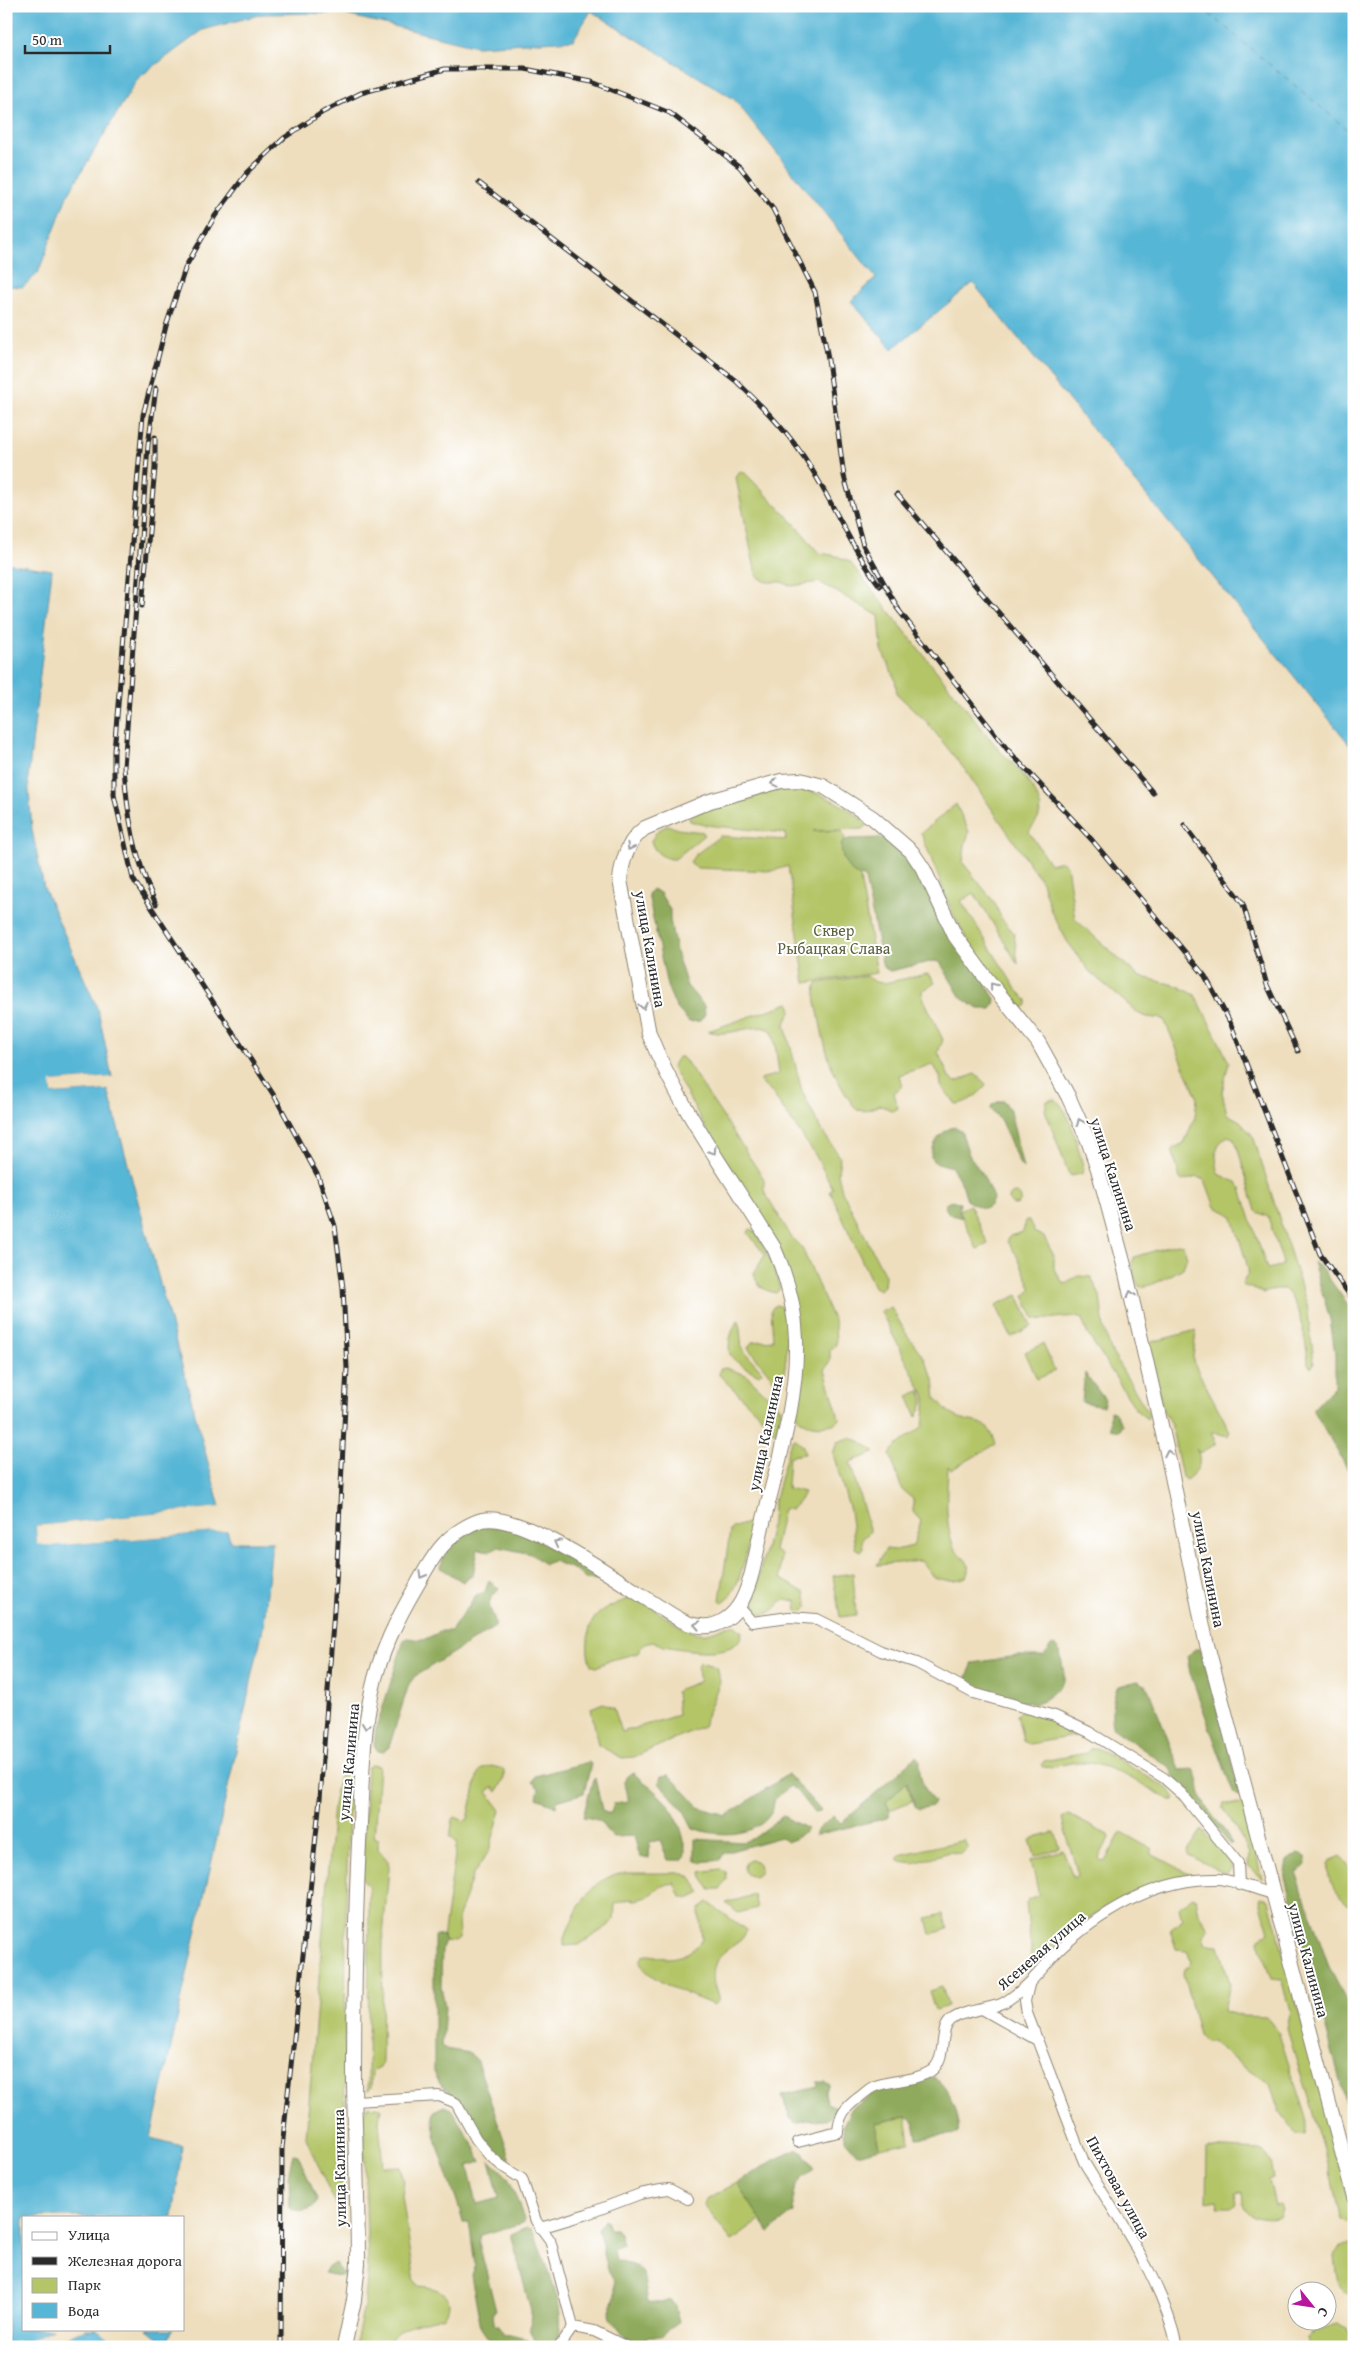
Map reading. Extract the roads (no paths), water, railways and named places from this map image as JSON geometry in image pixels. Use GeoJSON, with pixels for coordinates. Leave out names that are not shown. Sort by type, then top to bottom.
{"type":"FeatureCollection","features":[{"type":"Feature","properties":{"kind":"main road","name":"улица Калинина"},"geometry":{"type":"LineString","coordinates":[[344,2347],[358,2272],[355,2102],[357,1889],[363,1760],[372,1691],[378,1668],[397,1619],[428,1566],[446,1541],[464,1528],[482,1520],[506,1523],[549,1539],[688,1623],[698,1626],[714,1625],[722,1621],[738,1607],[744,1595],[754,1561],[788,1423],[795,1373],[796,1336],[793,1305],[782,1267],[774,1248],[702,1135],[652,1041],[620,880],[624,859],[629,847],[645,828],[710,801],[773,783],[800,780],[822,786],[873,818],[906,846],[924,870],[960,944],[1038,1042],[1080,1120],[1098,1169],[1137,1318],[1178,1500],[1206,1641],[1354,2197]]}},
{"type":"Feature","properties":{"kind":"street"},"geometry":{"type":"LineString","coordinates":[[738,1607],[752,1622],[789,1617],[817,1619],[882,1651],[917,1663],[972,1693],[1055,1716],[1089,1732],[1164,1778],[1182,1794],[1238,1863],[1239,1885]]}},
{"type":"Feature","properties":{"kind":"street","name":"Ясеневая улица"},"geometry":{"type":"LineString","coordinates":[[798,2142],[838,2132],[840,2117],[849,2104],[872,2087],[912,2078],[933,2070],[938,2063],[944,2043],[945,2026],[948,2022],[955,2017],[1003,2004],[1029,1984],[1043,1966],[1077,1935],[1106,1914],[1149,1890],[1181,1883],[1219,1879],[1273,1894]]}},
{"type":"Feature","properties":{"kind":"street","name":"Пихтовая улица"},"geometry":{"type":"LineString","coordinates":[[1029,1984],[1025,2001],[1027,2013],[1084,2162],[1139,2253],[1160,2294],[1177,2347]]}},
{"type":"Feature","properties":{"kind":"street"},"geometry":{"type":"LineString","coordinates":[[982,2010],[1037,2040]]}},
{"type":"Feature","properties":{"kind":"street"},"geometry":{"type":"LineString","coordinates":[[355,2102],[439,2096],[448,2098],[456,2103],[476,2139],[489,2155],[522,2179],[540,2228],[550,2240],[572,2327],[559,2347]]}},
{"type":"Feature","properties":{"kind":"street"},"geometry":{"type":"LineString","coordinates":[[540,2228],[669,2189],[688,2199]]}},
{"type":"Feature","properties":{"kind":"street"},"geometry":{"type":"LineString","coordinates":[[572,2327],[594,2331],[627,2347]]}},
{"type":"Feature","properties":{"kind":"water"},"geometry":{"type":"Polygon","coordinates":[[[6,6],[1354,6],[1354,785],[1351,746],[973,283],[892,349],[851,301],[876,278],[734,99],[591,11],[573,40],[477,46],[338,13],[262,14],[203,30],[138,78],[67,196],[38,273],[23,287],[7,286],[6,289],[6,6]]]}},
{"type":"Feature","properties":{"kind":"water"},"geometry":{"type":"Polygon","coordinates":[[[6,563],[52,570],[28,779],[32,830],[44,888],[98,1010],[112,1077],[52,1082],[52,1094],[108,1090],[220,1507],[36,1526],[37,1543],[52,1546],[227,1531],[231,1542],[272,1542],[264,1623],[151,2138],[182,2146],[173,2216],[22,2216],[22,2330],[51,2330],[19,2346],[16,2342],[7,2347],[6,563]]]}},
{"type":"Feature","properties":{"kind":"water"},"geometry":{"type":"Polygon","coordinates":[[[83,2330],[98,2330],[122,2346],[131,2335],[145,2347],[49,2347],[83,2330]]]}},
{"type":"Feature","properties":{"kind":"water"},"geometry":{"type":"Polygon","coordinates":[[[148,2330],[173,2330],[166,2344],[148,2330]]]}},
{"type":"Feature","properties":{"kind":"railway"},"geometry":{"type":"LineString","coordinates":[[281,2347],[282,2148],[320,1799],[336,1583],[347,1368],[343,1288],[335,1226],[318,1176],[275,1097],[133,879],[114,795],[114,751],[143,415],[166,326],[186,266],[215,216],[247,173],[284,138],[323,112],[361,93],[445,69],[525,69],[592,82],[670,113],[740,167],[773,209],[815,292],[827,353],[844,476],[863,545],[900,612]]}},
{"type":"Feature","properties":{"kind":"railway"},"geometry":{"type":"LineString","coordinates":[[479,183],[736,381],[756,401],[786,433],[803,456],[820,483],[852,543],[880,586]]}},
{"type":"Feature","properties":{"kind":"railway"},"geometry":{"type":"LineString","coordinates":[[156,388],[148,445],[124,767],[133,837],[137,854],[156,904]]}},
{"type":"Feature","properties":{"kind":"railway"},"geometry":{"type":"LineString","coordinates":[[142,606],[155,468],[155,437]]}},
{"type":"Feature","properties":{"kind":"railway"},"geometry":{"type":"LineString","coordinates":[[897,494],[1153,793]]}},
{"type":"Feature","properties":{"kind":"railway"},"geometry":{"type":"LineString","coordinates":[[897,608],[1007,749],[1092,840],[1205,976],[1230,1022],[1320,1254],[1354,1301]]}},
{"type":"Feature","properties":{"kind":"railway"},"geometry":{"type":"LineString","coordinates":[[1184,825],[1243,904],[1267,985],[1298,1051]]}},
{"type":"Feature","properties":{"kind":"park label","name":"Сквер Рыбацкая Слава"},"geometry":{"type":"Point","coordinates":[834,939]}}]}
